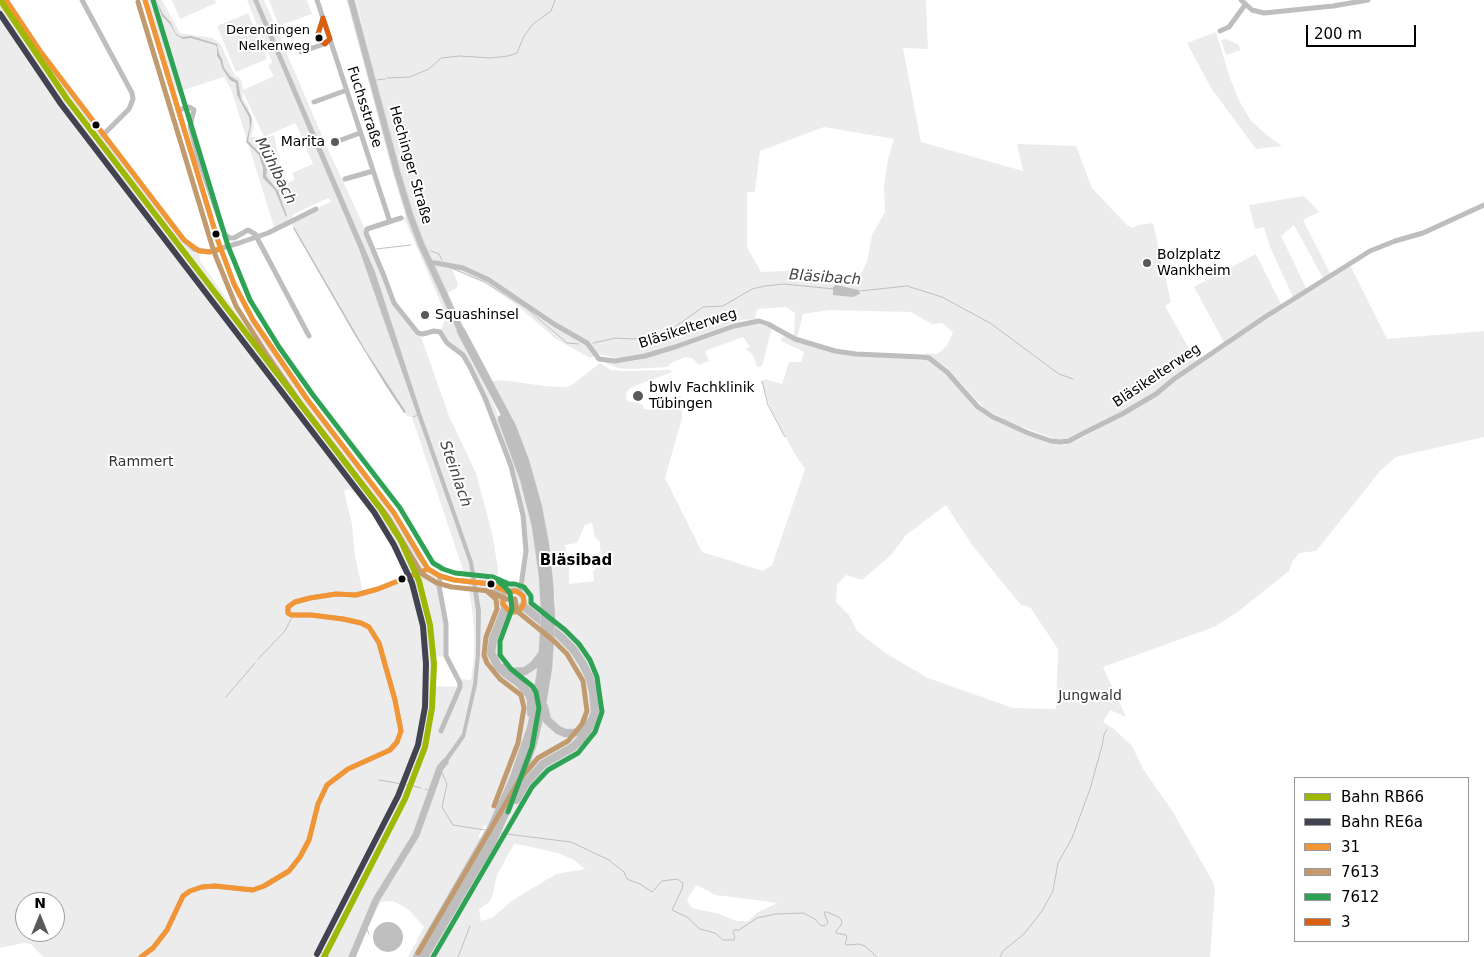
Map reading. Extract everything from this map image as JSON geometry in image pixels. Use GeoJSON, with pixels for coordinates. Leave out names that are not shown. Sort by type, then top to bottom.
{"type":"FeatureCollection","features":[{"type":"Feature","properties":{"kind":"highway"},"geometry":{"type":"LineString","coordinates":[[461,331],[498,410],[524,479],[539,545],[548,616],[547,635],[548,683],[544,713],[547,720],[558,730],[565,733],[580,731],[591,718],[592,700],[591,688],[581,664],[560,639],[530,616],[521,608]]}},
{"type":"Feature","properties":{"kind":"highway"},"geometry":{"type":"LineString","coordinates":[[417,957],[497,826],[531,776],[543,764],[573,747],[581,739],[589,728],[595,712],[594,692],[590,679],[573,649],[560,636],[521,608]]}},
{"type":"Feature","properties":{"kind":"highway"},"geometry":{"type":"LineString","coordinates":[[508,610],[494,646],[495,658],[499,664],[506,670],[519,672],[530,668],[543,654]]}},
{"type":"Feature","properties":{"kind":"highway"},"geometry":{"type":"LineString","coordinates":[[508,610],[493,639],[491,653],[498,666],[529,694],[532,708],[525,745]]}},
{"type":"Feature","properties":{"kind":"highway"},"geometry":{"type":"LineString","coordinates":[[497,826],[499,813],[525,745],[535,710],[547,635]]}},
{"type":"Feature","properties":{"kind":"highway"},"geometry":{"type":"LineString","coordinates":[[497,826],[519,782],[533,743],[548,668]]}},
{"type":"Feature","properties":{"kind":"highway"},"geometry":{"type":"LineString","coordinates":[[424,957],[488,841]]}},
{"type":"Feature","properties":{"kind":"main road","name":"Hechinger Straße"},"geometry":{"type":"LineString","coordinates":[[351,0],[410,215],[461,331]]}},
{"type":"Feature","properties":{"kind":"street"},"geometry":{"type":"LineString","coordinates":[[6,0],[42,52],[184,240],[199,251],[209,252],[256,237],[316,209]]}},
{"type":"Feature","properties":{"kind":"street"},"geometry":{"type":"LineString","coordinates":[[82,0],[132,93],[133,99],[129,109],[103,134]]}},
{"type":"Feature","properties":{"kind":"street"},"geometry":{"type":"LineString","coordinates":[[145,0],[220,249],[244,303],[273,351],[394,513],[428,569],[440,576],[466,582],[495,585],[508,592]]}},
{"type":"Feature","properties":{"kind":"street","name":"Fuchsstraße"},"geometry":{"type":"LineString","coordinates":[[317,0],[390,222]]}},
{"type":"Feature","properties":{"kind":"street"},"geometry":{"type":"LineString","coordinates":[[1311,0],[1312,8]]}},
{"type":"Feature","properties":{"kind":"street"},"geometry":{"type":"LineString","coordinates":[[1220,31],[1229,27],[1243,2],[1252,10],[1264,13],[1368,0]]}},
{"type":"Feature","properties":{"kind":"street"},"geometry":{"type":"LineString","coordinates":[[300,52],[321,45],[330,39]]}},
{"type":"Feature","properties":{"kind":"street"},"geometry":{"type":"LineString","coordinates":[[314,102],[347,90]]}},
{"type":"Feature","properties":{"kind":"street"},"geometry":{"type":"LineString","coordinates":[[178,110],[192,107],[194,112],[190,126],[198,158],[225,235],[234,238],[250,230],[256,237],[309,336]]}},
{"type":"Feature","properties":{"kind":"street"},"geometry":{"type":"LineString","coordinates":[[333,143],[360,133]]}},
{"type":"Feature","properties":{"kind":"street"},"geometry":{"type":"LineString","coordinates":[[345,179],[373,171]]}},
{"type":"Feature","properties":{"kind":"street","name":"Bläsikelterweg"},"geometry":{"type":"LineString","coordinates":[[430,264],[436,263],[463,268],[489,280],[554,324],[587,343],[599,359],[615,361],[645,356],[734,326],[759,321],[794,339],[835,351],[929,358],[947,372],[978,406],[993,417],[1028,433],[1051,441],[1061,442],[1069,441],[1084,434],[1156,394],[1265,317],[1370,251],[1423,233],[1484,205]]}},
{"type":"Feature","properties":{"kind":"street"},"geometry":{"type":"LineString","coordinates":[[401,218],[367,229],[366,233],[394,303],[420,334],[434,331],[440,332],[447,343],[465,358],[475,376],[501,436],[511,466],[523,516],[526,551],[520,593]]}},
{"type":"Feature","properties":{"kind":"street"},"geometry":{"type":"LineString","coordinates":[[141,957],[153,948],[167,930],[183,896],[190,891],[202,887],[215,886],[253,890],[270,883],[289,871],[300,857],[309,840],[318,804],[327,785],[348,769],[390,750],[397,742],[401,731],[395,700],[379,643],[369,627],[361,622],[343,618],[292,615],[288,612],[288,607],[294,602],[310,598],[336,594],[356,595],[378,589],[428,569]]}},
{"type":"Feature","properties":{"kind":"street"},"geometry":{"type":"LineString","coordinates":[[440,576],[438,586],[446,624],[446,656],[460,682],[460,687],[442,731]]}},
{"type":"Feature","properties":{"kind":"street"},"geometry":{"type":"LineString","coordinates":[[503,597],[508,592],[514,590],[522,580]]}},
{"type":"Feature","properties":{"kind":"street"},"geometry":{"type":"LineString","coordinates":[[484,583],[497,590],[503,597],[503,604],[508,610],[521,608],[524,599],[520,593],[514,590]]}},
{"type":"Feature","properties":{"kind":"green space"},"geometry":{"type":"Polygon","coordinates":[[[0,0],[6,0],[40,51],[184,240],[199,251],[200,261],[246,326],[253,320],[273,351],[394,513],[419,556],[439,579],[446,624],[446,656],[434,657],[434,686],[460,687],[459,679],[471,680],[474,657],[472,608],[467,582],[412,417],[407,416],[382,378],[290,222],[275,230],[231,89],[224,77],[173,93],[145,0],[162,0],[180,33],[212,38],[220,43],[235,76],[239,77],[242,83],[243,90],[274,76],[268,66],[272,62],[247,0],[264,0],[326,145],[366,231],[390,295],[420,334],[449,416],[476,473],[492,533],[498,568],[497,581],[517,586],[522,580],[526,542],[511,466],[470,367],[440,332],[445,320],[445,313],[406,222],[401,218],[410,215],[425,246],[400,172],[356,0],[926,0],[928,49],[903,48],[921,142],[1023,171],[1017,144],[1076,146],[1092,188],[1127,225],[1133,228],[1138,225],[1153,223],[1171,302],[1165,306],[1197,363],[1225,344],[1194,287],[1256,254],[1282,306],[1294,299],[1270,247],[1264,227],[1255,229],[1249,205],[1304,196],[1319,212],[1303,220],[1331,275],[1349,263],[1387,339],[1484,331],[1484,437],[1396,457],[1381,470],[1316,551],[1299,553],[1292,562],[1289,571],[1239,611],[1214,627],[1103,667],[1126,717],[1110,710],[1103,722],[1114,729],[1132,746],[1143,769],[1171,809],[1213,882],[1215,889],[1210,957],[408,957],[424,927],[408,909],[393,901],[381,902],[355,957],[43,957],[31,944],[24,943],[0,948],[0,0]],[[243,92],[243,99],[248,107],[254,127],[251,137],[264,139],[274,135],[283,186],[295,179],[292,173],[313,164],[297,126],[295,123],[264,137],[243,92]],[[824,127],[760,151],[755,192],[747,192],[747,247],[761,272],[806,270],[857,282],[867,262],[872,235],[885,212],[884,187],[888,159],[894,139],[824,127]],[[328,198],[292,215],[294,220],[332,201],[328,198]],[[1294,225],[1281,236],[1307,290],[1324,280],[1294,225]],[[452,269],[458,284],[457,288],[442,296],[491,398],[506,434],[532,525],[539,574],[541,612],[539,615],[555,626],[555,600],[546,532],[489,382],[500,380],[567,387],[600,363],[611,370],[670,370],[672,372],[629,389],[626,394],[627,401],[642,404],[644,409],[651,410],[669,403],[671,398],[681,396],[682,418],[665,478],[702,552],[763,571],[772,565],[805,469],[770,408],[762,382],[765,379],[782,384],[789,362],[801,362],[804,352],[781,341],[781,338],[785,336],[799,343],[834,353],[925,359],[935,363],[982,412],[999,423],[1050,443],[1065,445],[1080,439],[1130,411],[1156,391],[1122,412],[1075,436],[1063,440],[1055,439],[1009,422],[984,408],[946,367],[925,355],[926,353],[937,354],[947,346],[953,332],[942,323],[932,324],[911,312],[829,310],[803,314],[797,338],[794,336],[795,313],[786,307],[757,309],[755,319],[742,320],[660,350],[636,356],[614,358],[599,354],[590,358],[556,339],[518,306],[486,284],[452,269]],[[348,489],[344,491],[352,524],[355,556],[363,593],[408,578],[398,552],[382,520],[370,502],[348,489]],[[946,505],[906,535],[892,554],[862,580],[846,575],[837,585],[836,602],[849,615],[857,631],[887,654],[928,678],[1013,708],[1056,709],[1058,649],[1030,607],[1021,605],[972,545],[946,505]],[[592,523],[585,525],[577,543],[565,545],[569,566],[569,584],[594,581],[593,571],[601,562],[600,542],[595,537],[592,523]],[[484,825],[478,837],[492,842],[500,829],[484,825]],[[514,844],[497,875],[492,898],[479,909],[481,921],[492,918],[513,900],[556,874],[585,869],[574,860],[558,853],[514,844]],[[696,885],[687,900],[692,908],[720,914],[736,921],[748,921],[758,912],[778,903],[716,895],[696,885]]]}},
{"type":"Feature","properties":{"kind":"green space"},"geometry":{"type":"Polygon","coordinates":[[[172,0],[215,0],[216,3],[180,19],[172,0]]]}},
{"type":"Feature","properties":{"kind":"green space"},"geometry":{"type":"Polygon","coordinates":[[[269,0],[307,0],[312,14],[279,26],[269,0]]]}},
{"type":"Feature","properties":{"kind":"green space"},"geometry":{"type":"Polygon","coordinates":[[[248,13],[267,59],[236,72],[217,26],[248,13]]]}},
{"type":"Feature","properties":{"kind":"green space"},"geometry":{"type":"Polygon","coordinates":[[[1216,32],[1231,81],[1251,121],[1282,146],[1256,149],[1211,88],[1187,43],[1216,32]]]}},
{"type":"Feature","properties":{"kind":"green space"},"geometry":{"type":"Polygon","coordinates":[[[1225,39],[1238,44],[1241,50],[1226,55],[1221,40],[1225,39]]]}},
{"type":"Feature","properties":{"kind":"green space"},"geometry":{"type":"Polygon","coordinates":[[[759,324],[772,328],[762,366],[760,367],[757,366],[752,354],[745,349],[750,347],[743,337],[705,351],[709,361],[699,365],[692,358],[685,357],[671,363],[667,367],[630,369],[618,368],[607,364],[607,362],[617,363],[639,360],[668,352],[741,325],[759,324]]]}},
{"type":"Feature","properties":{"kind":"shaded area"},"geometry":{"type":"Polygon","coordinates":[[[156,0],[176,34],[182,37],[191,36],[217,44],[224,68],[230,76],[238,81],[241,99],[251,116],[252,120],[248,141],[260,153],[267,170],[266,176],[278,191],[286,217],[275,190],[263,178],[263,168],[259,155],[246,142],[250,126],[249,117],[237,95],[236,83],[230,80],[222,68],[217,56],[217,47],[191,38],[183,39],[176,35],[170,24],[162,16],[156,0]]]}},
{"type":"Feature","properties":{"kind":"shaded area"},"geometry":{"type":"Polygon","coordinates":[[[253,0],[258,0],[375,272],[422,416],[473,562],[481,611],[477,685],[465,737],[442,770],[439,766],[462,734],[473,684],[476,654],[476,611],[469,563],[359,249],[253,0]]]}},
{"type":"Feature","properties":{"kind":"shaded area"},"geometry":{"type":"Polygon","coordinates":[[[294,227],[366,351],[406,412],[404,413],[386,386],[353,332],[294,227]]]}},
{"type":"Feature","properties":{"kind":"shaded area","name":"Bläsibach"},"geometry":{"type":"Polygon","coordinates":[[[836,285],[859,290],[860,294],[853,297],[833,295],[833,287],[836,285]]]}},
{"type":"Feature","properties":{"kind":"shaded area"},"geometry":{"type":"Polygon","coordinates":[[[388,922],[399,926],[403,937],[399,948],[388,952],[377,948],[373,937],[377,926],[388,922]]]}},
{"type":"Feature","properties":{"kind":"waterway"},"geometry":{"type":"LineString","coordinates":[[387,78],[410,77],[429,69],[441,58],[460,56],[491,58],[517,53],[524,36],[533,24],[551,11],[555,0]]}},
{"type":"Feature","properties":{"kind":"waterway"},"geometry":{"type":"LineString","coordinates":[[377,80],[385,79]]}},
{"type":"Feature","properties":{"kind":"waterway","name":"Bläsibach"},"geometry":{"type":"LineString","coordinates":[[376,249],[411,245]]}},
{"type":"Feature","properties":{"kind":"waterway","name":"Bläsibach"},"geometry":{"type":"LineString","coordinates":[[431,251],[439,254],[442,260]]}},
{"type":"Feature","properties":{"kind":"waterway","name":"Bläsibach"},"geometry":{"type":"LineString","coordinates":[[451,268],[485,282],[526,308],[567,343],[579,344]]}},
{"type":"Feature","properties":{"kind":"waterway","name":"Bläsibach"},"geometry":{"type":"LineString","coordinates":[[593,343],[616,338],[633,339],[657,335],[672,329],[703,307],[723,306],[752,289],[765,286],[784,284],[834,289]]}},
{"type":"Feature","properties":{"kind":"waterway","name":"Bläsibach"},"geometry":{"type":"LineString","coordinates":[[860,291],[907,286],[942,297],[990,323],[1059,374],[1073,379]]}},
{"type":"Feature","properties":{"kind":"waterway"},"geometry":{"type":"LineString","coordinates":[[762,381],[768,405],[785,437]]}},
{"type":"Feature","properties":{"kind":"waterway","name":"Mühlbach"},"geometry":{"type":"LineString","coordinates":[[413,417],[418,415]]}},
{"type":"Feature","properties":{"kind":"waterway"},"geometry":{"type":"LineString","coordinates":[[258,659],[285,631],[291,619]]}},
{"type":"Feature","properties":{"kind":"waterway"},"geometry":{"type":"LineString","coordinates":[[226,697],[255,663]]}},
{"type":"Feature","properties":{"kind":"waterway"},"geometry":{"type":"LineString","coordinates":[[1000,957],[1003,951],[1024,934],[1042,911],[1053,891],[1058,863],[1072,838],[1090,789],[1107,729]]}},
{"type":"Feature","properties":{"kind":"waterway","name":"Steinlach"},"geometry":{"type":"LineString","coordinates":[[352,957],[376,900],[416,835],[440,768],[445,762]]}},
{"type":"Feature","properties":{"kind":"waterway"},"geometry":{"type":"LineString","coordinates":[[440,768],[447,784],[442,807],[453,825],[485,830]]}},
{"type":"Feature","properties":{"kind":"waterway"},"geometry":{"type":"LineString","coordinates":[[379,780],[408,785]]}},
{"type":"Feature","properties":{"kind":"waterway"},"geometry":{"type":"LineString","coordinates":[[413,786],[421,788]]}},
{"type":"Feature","properties":{"kind":"waterway","name":"Steinlach"},"geometry":{"type":"LineString","coordinates":[[425,789],[432,792]]}},
{"type":"Feature","properties":{"kind":"waterway"},"geometry":{"type":"LineString","coordinates":[[499,833],[571,842],[609,860],[624,872],[627,879],[640,884],[652,892],[662,881],[677,879],[683,883],[672,910],[687,917],[700,929],[715,933],[723,940],[734,940],[734,930],[739,930],[757,918],[776,914],[803,913],[824,926],[828,923],[824,912],[827,912],[839,917],[842,921],[836,933],[846,935],[845,944],[865,946],[877,957]]}},
{"type":"Feature","properties":{"kind":"waterway","name":"Steinlach"},"geometry":{"type":"LineString","coordinates":[[365,925],[369,934]]}},
{"type":"Feature","properties":{"kind":"waterway"},"geometry":{"type":"LineString","coordinates":[[458,957],[470,926]]}},
{"type":"Feature","properties":{"kind":"waterway"},"geometry":{"type":"LineString","coordinates":[[319,951],[324,954]]}},
{"type":"Feature","properties":{"kind":"rail line","name":"RB66"},"geometry":{"type":"LineString","coordinates":[[0,0],[67,99],[380,508],[401,541],[419,581],[430,625],[434,664],[432,708],[425,747],[405,799],[324,957]]}},
{"type":"Feature","properties":{"kind":"rail line","name":"RE6a"},"geometry":{"type":"LineString","coordinates":[[0,14],[61,104],[374,512],[394,545],[412,583],[423,626],[426,664],[425,707],[418,745],[398,796],[317,954]]}},
{"type":"Feature","properties":{"kind":"transit line","name":"31"},"geometry":{"type":"LineString","coordinates":[[6,0],[40,51],[184,240],[199,251],[209,252],[221,249]]}},
{"type":"Feature","properties":{"kind":"transit line","name":"31"},"geometry":{"type":"LineString","coordinates":[[145,0],[218,241],[234,284],[253,320],[307,399],[394,513],[428,569],[440,576],[454,580],[491,584],[508,592]]}},
{"type":"Feature","properties":{"kind":"transit line","name":"7612"},"geometry":{"type":"LineString","coordinates":[[153,0],[228,246],[250,300],[279,347],[313,395],[400,508],[433,563],[455,573],[493,577],[509,584],[524,587],[531,596],[531,603],[565,630],[579,644],[590,660],[597,677],[602,712],[595,732],[578,753],[548,770],[532,787],[433,957]]}},
{"type":"Feature","properties":{"kind":"transit line","name":"7613"},"geometry":{"type":"LineString","coordinates":[[138,2],[214,252],[236,306],[267,355],[301,404],[388,517],[422,574],[437,583],[452,587],[489,591],[506,599],[515,599],[517,611],[567,654],[583,681],[587,711],[582,724],[568,741],[538,758],[520,779],[418,953]]}},
{"type":"Feature","properties":{"kind":"transit line","name":"3"},"geometry":{"type":"LineString","coordinates":[[323,18],[330,39],[325,44],[319,39],[318,34],[323,18]]}},
{"type":"Feature","properties":{"kind":"transit line","name":"31"},"geometry":{"type":"LineString","coordinates":[[141,957],[153,948],[167,930],[183,896],[190,891],[202,887],[215,886],[253,890],[264,886],[289,871],[300,857],[309,840],[318,804],[327,785],[348,769],[390,750],[397,742],[401,731],[395,700],[379,643],[369,627],[343,619],[311,615],[291,615],[288,613],[288,607],[295,602],[310,598],[336,594],[356,595],[378,589],[428,569]]}},
{"type":"Feature","properties":{"kind":"transit line","name":"7612"},"geometry":{"type":"LineString","coordinates":[[496,580],[510,593],[512,609],[500,641],[500,655],[511,669],[532,686],[536,692],[539,708],[532,747],[508,812]]}},
{"type":"Feature","properties":{"kind":"transit line","name":"31"},"geometry":{"type":"LineString","coordinates":[[503,597],[503,604],[508,610],[515,612],[521,609],[524,603],[523,596],[516,591],[508,592]]}},
{"type":"Feature","properties":{"kind":"transit line","name":"7613"},"geometry":{"type":"LineString","coordinates":[[488,592],[496,599],[497,609],[486,637],[484,655],[487,663],[500,679],[521,695],[524,708],[518,743],[494,806]]}},
{"type":"Feature","properties":{"kind":"place","name":"Derendingen Nelkenweg"},"geometry":{"type":"Point","coordinates":[319,38]}},
{"type":"Feature","properties":{"kind":"place","name":"Marita"},"geometry":{"type":"Point","coordinates":[335,142]}},
{"type":"Feature","properties":{"kind":"place","name":"Bolzplatz Wankheim"},"geometry":{"type":"Point","coordinates":[1147,263]}},
{"type":"Feature","properties":{"kind":"place","name":"Squashinsel"},"geometry":{"type":"Point","coordinates":[425,315]}},
{"type":"Feature","properties":{"kind":"place","name":"bwlv Fachklinik Tübingen"},"geometry":{"type":"Point","coordinates":[638,396]}},
{"type":"Feature","properties":{"kind":"district","name":"Bläsibad"},"geometry":{"type":"Point","coordinates":[576,561]}},
{"type":"Feature","properties":{"kind":"park label","name":"Rammert"},"geometry":{"type":"Point","coordinates":[141,462]}},
{"type":"Feature","properties":{"kind":"park label","name":"Jungwald"},"geometry":{"type":"Point","coordinates":[1090,696]}}]}
